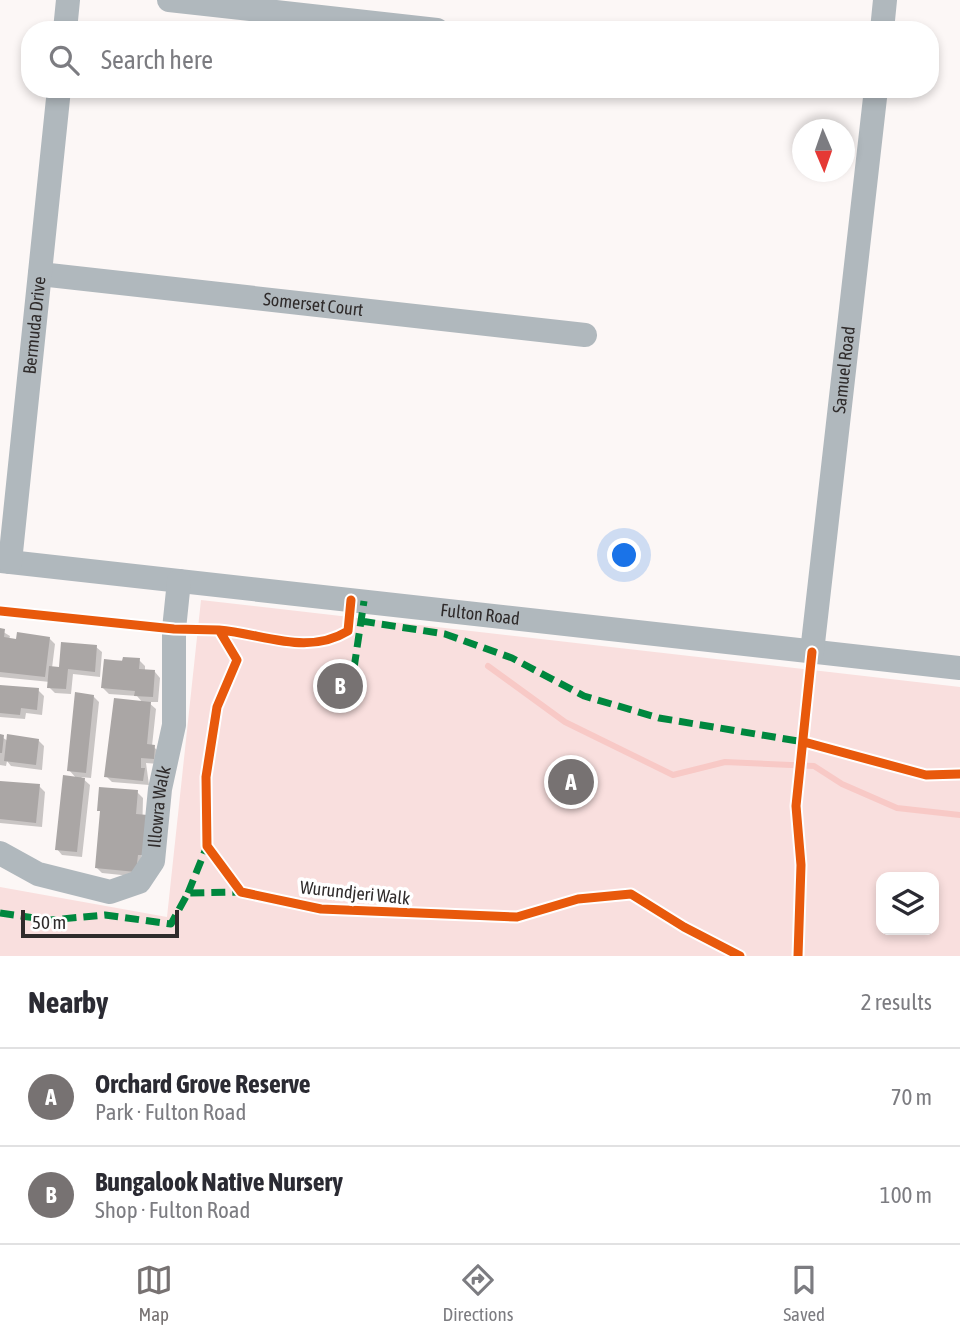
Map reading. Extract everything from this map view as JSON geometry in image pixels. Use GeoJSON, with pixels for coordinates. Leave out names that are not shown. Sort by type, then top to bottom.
{"type":"FeatureCollection","features":[{"type":"Feature","properties":{"kind":"street"},"geometry":{"type":"LineString","coordinates":[[66,21],[68,0]]}},
{"type":"Feature","properties":{"kind":"street"},"geometry":{"type":"LineString","coordinates":[[169,0],[357,21]]}},
{"type":"Feature","properties":{"kind":"street"},"geometry":{"type":"LineString","coordinates":[[883,21],[886,0]]}},
{"type":"Feature","properties":{"kind":"street","name":"Bermuda Drive"},"geometry":{"type":"LineString","coordinates":[[5,562],[58,98]]}},
{"type":"Feature","properties":{"kind":"street","name":"Samuel Road"},"geometry":{"type":"LineString","coordinates":[[812,652],[875,98]]}},
{"type":"Feature","properties":{"kind":"street","name":"Somerset Court"},"geometry":{"type":"LineString","coordinates":[[40,274],[585,335]]}},
{"type":"Feature","properties":{"kind":"street","name":"Fulton Road"},"geometry":{"type":"LineString","coordinates":[[5,562],[960,668]]}},
{"type":"Feature","properties":{"kind":"street","name":"Illowra Walk"},"geometry":{"type":"LineString","coordinates":[[0,853],[38,874],[110,892],[139,882],[153,861],[160,789],[174,725],[174,629],[179,581]]}},
{"type":"Feature","properties":{"kind":"shaded area"},"geometry":{"type":"Polygon","coordinates":[[[201,600],[960,687],[960,956],[0,956],[0,887],[167,917],[201,600]]]}},
{"type":"Feature","properties":{"kind":"building"},"geometry":{"type":"Polygon","coordinates":[[[0,628],[5,629],[4,637],[16,639],[17,632],[50,637],[45,677],[0,672],[0,628]]]}},
{"type":"Feature","properties":{"kind":"building"},"geometry":{"type":"Polygon","coordinates":[[[61,642],[97,645],[95,672],[68,669],[66,689],[47,688],[49,666],[59,667],[61,642]]]}},
{"type":"Feature","properties":{"kind":"building"},"geometry":{"type":"Polygon","coordinates":[[[123,657],[140,658],[139,669],[155,670],[153,697],[134,696],[135,691],[101,688],[104,659],[122,661],[123,657]]]}},
{"type":"Feature","properties":{"kind":"building"},"geometry":{"type":"Polygon","coordinates":[[[0,685],[39,688],[37,710],[21,708],[20,715],[0,713],[0,685]]]}},
{"type":"Feature","properties":{"kind":"building"},"geometry":{"type":"Polygon","coordinates":[[[75,692],[94,695],[86,773],[67,771],[75,692]]]}},
{"type":"Feature","properties":{"kind":"building"},"geometry":{"type":"Polygon","coordinates":[[[114,698],[151,702],[147,744],[155,745],[154,759],[141,758],[141,768],[145,768],[143,781],[104,777],[114,698]]]}},
{"type":"Feature","properties":{"kind":"building"},"geometry":{"type":"Polygon","coordinates":[[[0,734],[4,735],[2,753],[0,753],[0,734]]]}},
{"type":"Feature","properties":{"kind":"building"},"geometry":{"type":"Polygon","coordinates":[[[7,734],[39,739],[36,765],[4,761],[7,734]]]}},
{"type":"Feature","properties":{"kind":"building"},"geometry":{"type":"Polygon","coordinates":[[[63,775],[85,778],[77,852],[55,850],[63,775]]]}},
{"type":"Feature","properties":{"kind":"building"},"geometry":{"type":"Polygon","coordinates":[[[0,781],[40,784],[36,823],[0,819],[0,781]]]}},
{"type":"Feature","properties":{"kind":"building"},"geometry":{"type":"Polygon","coordinates":[[[99,787],[138,790],[136,814],[148,815],[144,855],[138,855],[136,872],[95,868],[100,811],[97,811],[99,787]]]}},
{"type":"Feature","properties":{"kind":"waterway"},"geometry":{"type":"LineString","coordinates":[[488,666],[565,722],[673,775],[725,762],[814,766],[842,784],[897,808],[960,815]]}},
{"type":"Feature","properties":{"kind":"marked path"},"geometry":{"type":"LineString","coordinates":[[354,668],[364,601]]}},
{"type":"Feature","properties":{"kind":"marked path"},"geometry":{"type":"LineString","coordinates":[[361,621],[445,634],[512,658],[584,696],[659,718],[804,742]]}},
{"type":"Feature","properties":{"kind":"marked path"},"geometry":{"type":"LineString","coordinates":[[188,893],[207,846]]}},
{"type":"Feature","properties":{"kind":"marked path"},"geometry":{"type":"LineString","coordinates":[[0,913],[50,920],[105,915],[171,924],[188,893],[241,892]]}},
{"type":"Feature","properties":{"kind":"cycle path"},"geometry":{"type":"LineString","coordinates":[[219,630],[301,643],[317,642],[348,631],[351,600]]}},
{"type":"Feature","properties":{"kind":"cycle path","name":"Wurundjeri Walk"},"geometry":{"type":"LineString","coordinates":[[0,611],[174,629],[219,630],[237,660],[217,707],[206,777],[207,846],[241,892],[321,909],[517,917],[578,899],[631,894],[684,927],[740,956]]}},
{"type":"Feature","properties":{"kind":"cycle path"},"geometry":{"type":"LineString","coordinates":[[798,956],[801,865],[796,806],[812,652]]}},
{"type":"Feature","properties":{"kind":"cycle path"},"geometry":{"type":"LineString","coordinates":[[804,742],[926,775],[960,774]]}},
{"type":"Feature","properties":{"kind":"place","name":"Bungalook Native Nursery"},"geometry":{"type":"Point","coordinates":[340,686]}},
{"type":"Feature","properties":{"kind":"place","name":"Orchard Grove Reserve"},"geometry":{"type":"Point","coordinates":[571,782]}}]}
